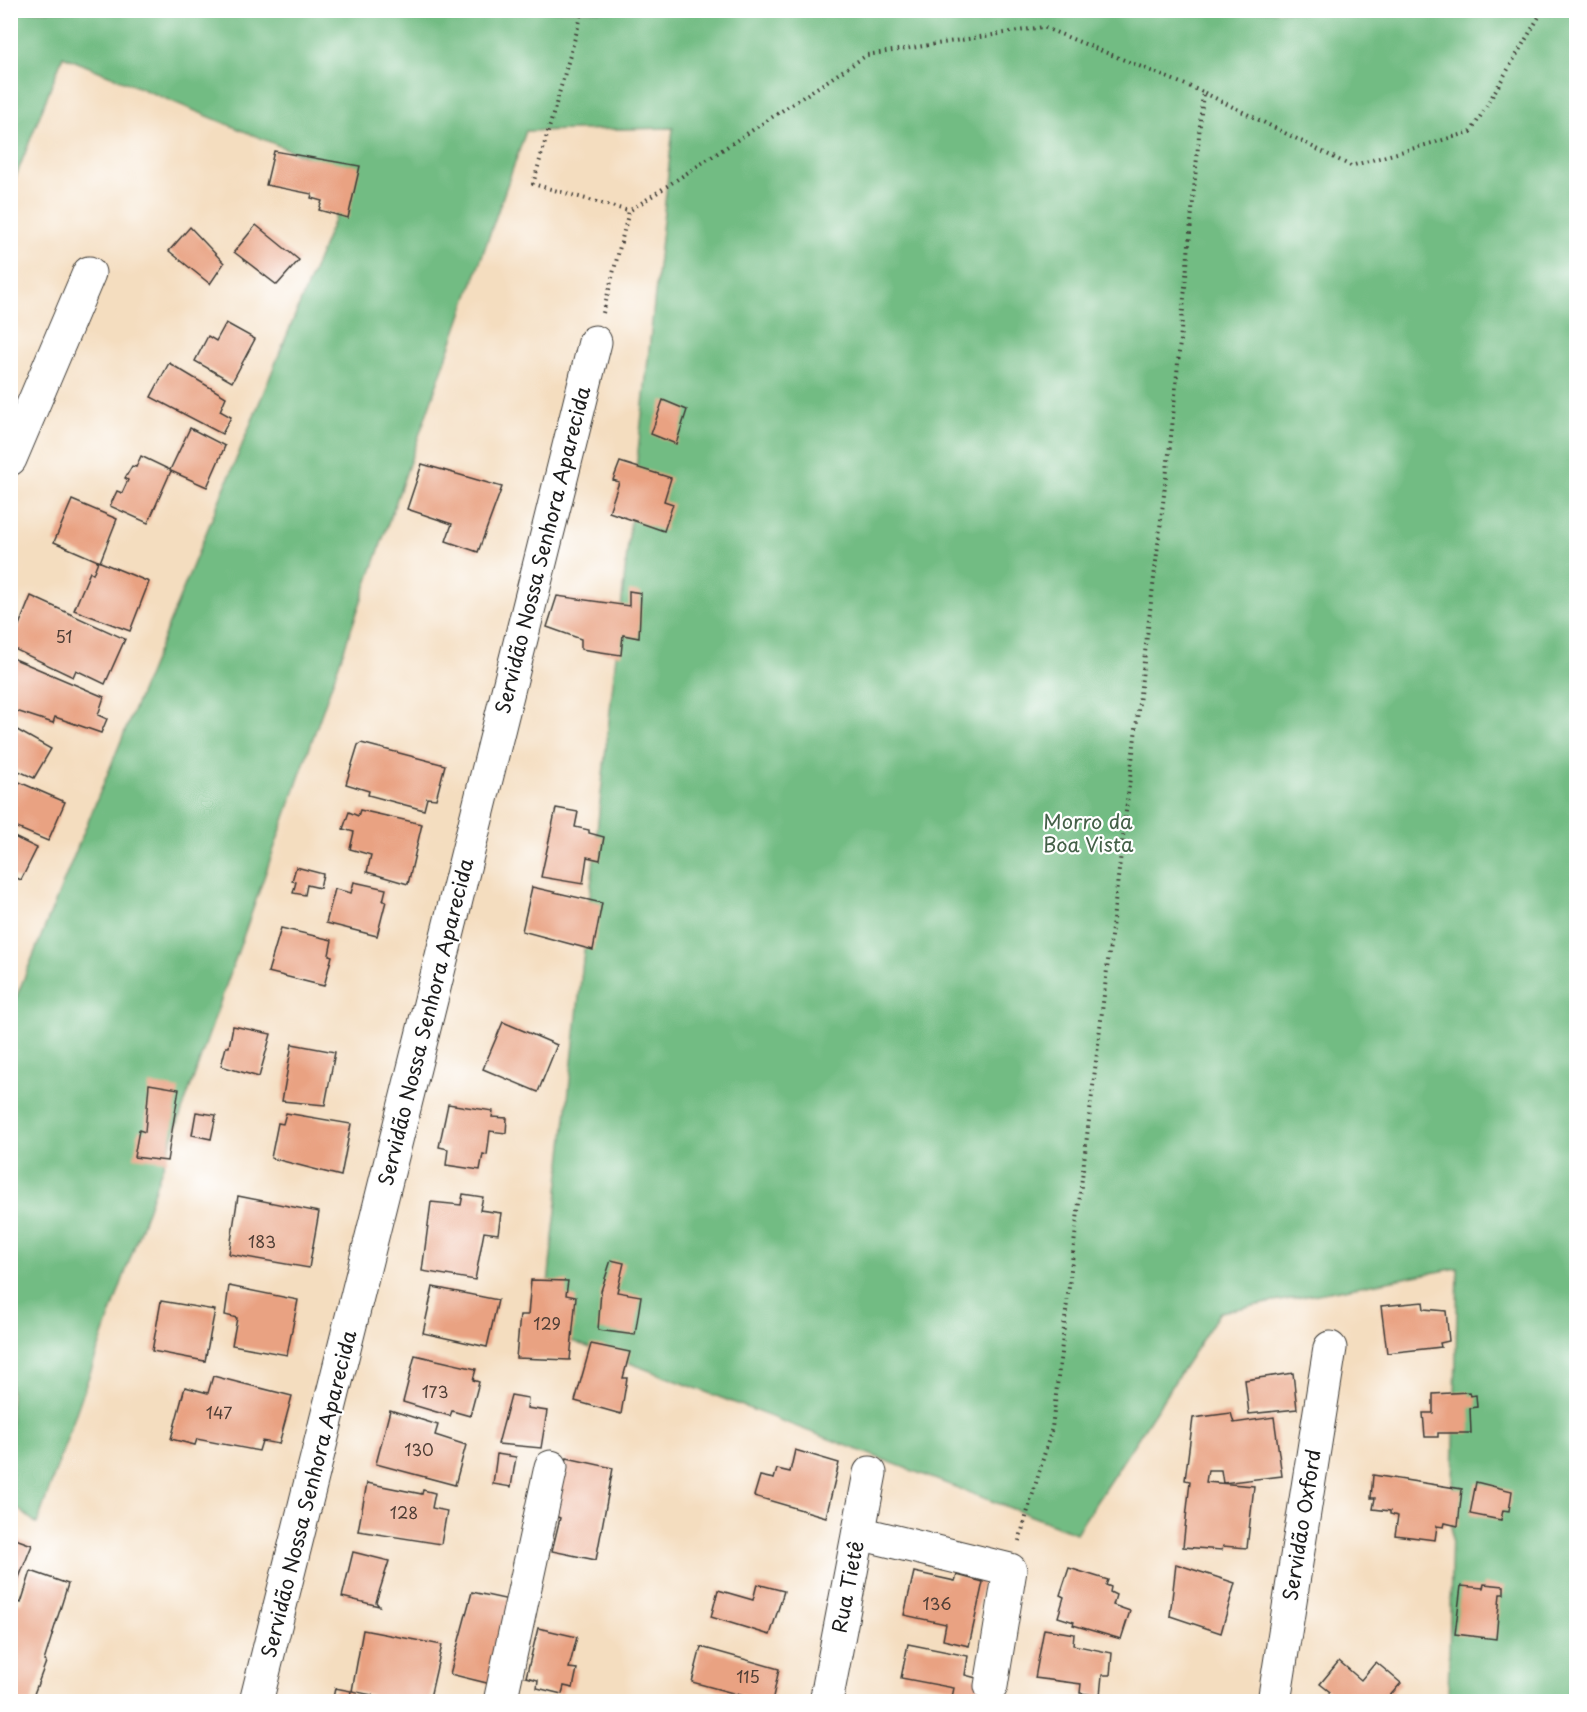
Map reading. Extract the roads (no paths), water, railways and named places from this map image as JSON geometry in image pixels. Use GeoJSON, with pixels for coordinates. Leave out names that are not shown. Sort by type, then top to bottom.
{"type":"FeatureCollection","features":[{"type":"Feature","properties":{"kind":"street"},"geometry":{"type":"LineString","coordinates":[[10,459],[89,273]]}},
{"type":"Feature","properties":{"kind":"street","name":"Servidão Nossa Senhora Aparecida"},"geometry":{"type":"LineString","coordinates":[[256,1701],[595,342]]}},
{"type":"Feature","properties":{"kind":"street","name":"Servidão Oxford"},"geometry":{"type":"LineString","coordinates":[[1274,1701],[1330,1348]]}},
{"type":"Feature","properties":{"kind":"street"},"geometry":{"type":"LineString","coordinates":[[500,1701],[551,1467]]}},
{"type":"Feature","properties":{"kind":"street","name":"Rua Tietê"},"geometry":{"type":"LineString","coordinates":[[826,1701],[870,1473]]}},
{"type":"Feature","properties":{"kind":"street"},"geometry":{"type":"LineString","coordinates":[[859,1533],[1011,1570],[991,1686]]}},
{"type":"Feature","properties":{"kind":"park label","name":"Morro da Boa Vista"},"geometry":{"type":"Point","coordinates":[1088,834]}}]}
